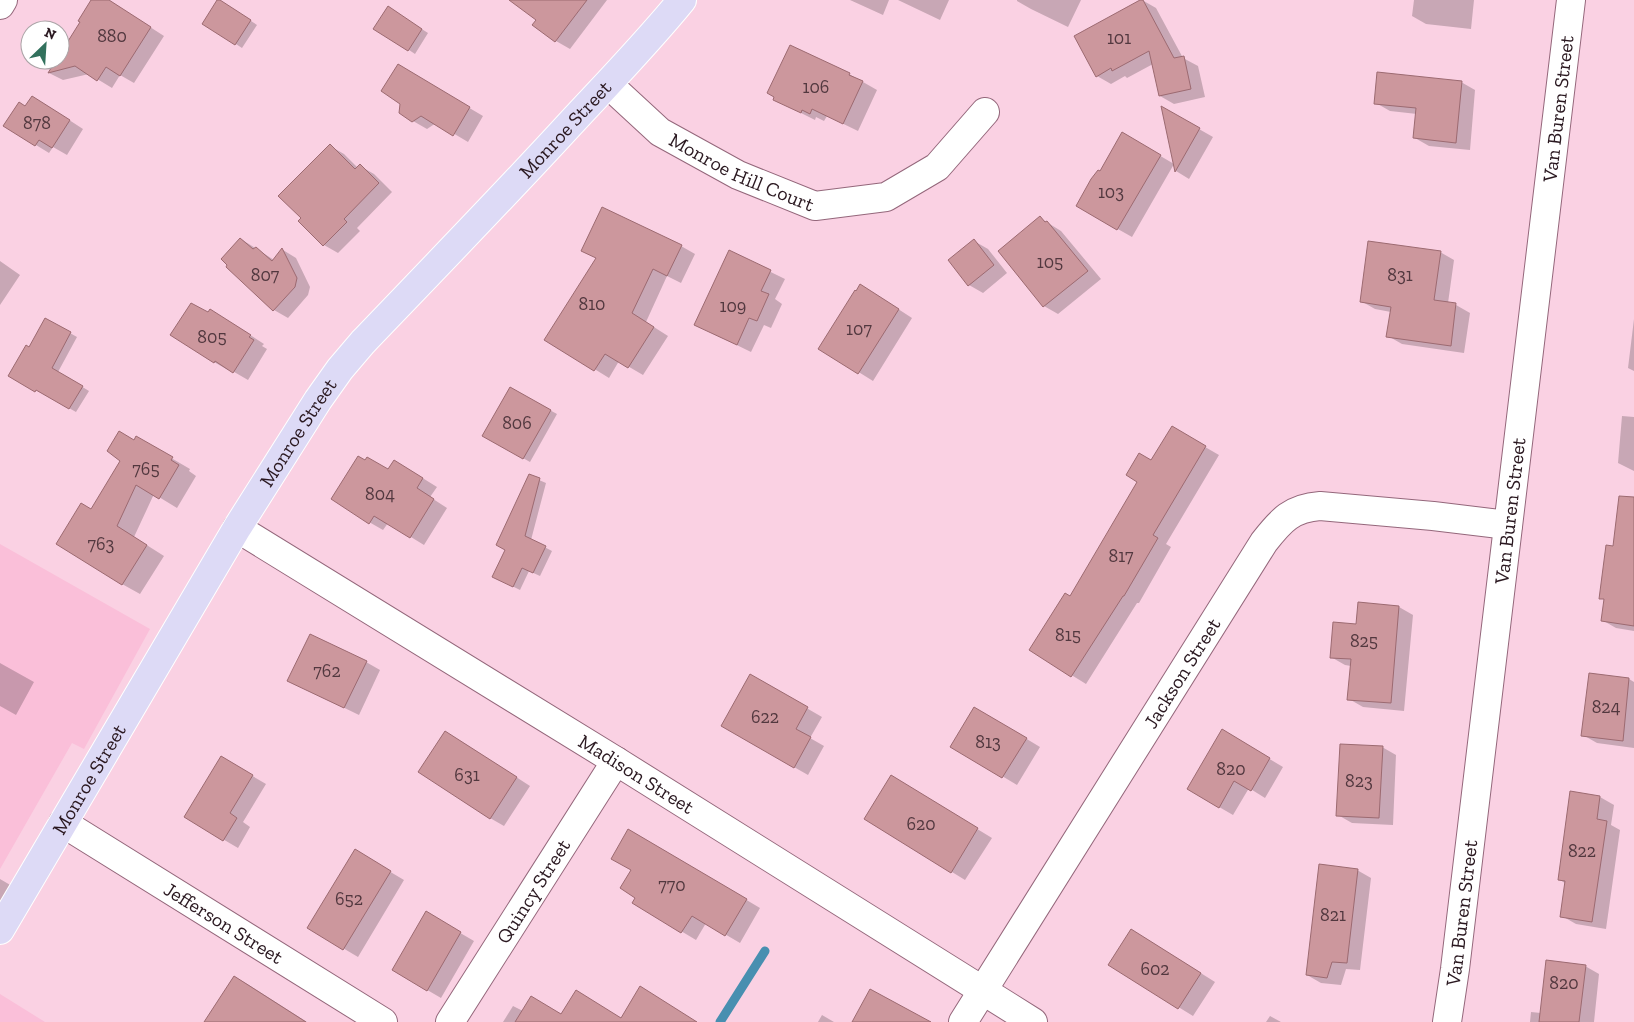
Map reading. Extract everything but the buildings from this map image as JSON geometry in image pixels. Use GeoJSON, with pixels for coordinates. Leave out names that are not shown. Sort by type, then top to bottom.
{"type":"FeatureCollection","features":[{"type":"Feature","properties":{"kind":"main road","name":"Monroe Street"},"geometry":{"type":"LineString","coordinates":[[0,930],[237,528],[318,400],[340,370],[363,342],[608,84],[682,0]]}},
{"type":"Feature","properties":{"kind":"street"},"geometry":{"type":"LineString","coordinates":[[0,4],[3,0]]}},
{"type":"Feature","properties":{"kind":"street","name":"Van Buren Street"},"geometry":{"type":"LineString","coordinates":[[1447,1022],[1455,969],[1571,0]]}},
{"type":"Feature","properties":{"kind":"street","name":"Monroe Hill Court"},"geometry":{"type":"LineString","coordinates":[[608,84],[660,132],[738,175],[815,206],[886,197],[937,167],[984,112]]}},
{"type":"Feature","properties":{"kind":"street","name":"Jackson Street"},"geometry":{"type":"LineString","coordinates":[[963,1022],[1259,550],[1278,524],[1292,513],[1309,507],[1320,506],[1508,525]]}},
{"type":"Feature","properties":{"kind":"street","name":"Madison Street"},"geometry":{"type":"LineString","coordinates":[[237,528],[616,761],[1033,1022]]}},
{"type":"Feature","properties":{"kind":"street","name":"Quincy Street"},"geometry":{"type":"LineString","coordinates":[[450,1022],[616,761]]}},
{"type":"Feature","properties":{"kind":"street","name":"Jefferson Street"},"geometry":{"type":"LineString","coordinates":[[63,823],[383,1022]]}},
{"type":"Feature","properties":{"kind":"shaded area"},"geometry":{"type":"Polygon","coordinates":[[[0,544],[150,629],[84,749],[72,743],[0,869],[0,544]]]}},
{"type":"Feature","properties":{"kind":"shaded area"},"geometry":{"type":"Polygon","coordinates":[[[0,994],[45,1022],[0,1022],[0,994]]]}},
{"type":"Feature","properties":{"kind":"waterway"},"geometry":{"type":"LineString","coordinates":[[720,1022],[765,951]]}}]}
